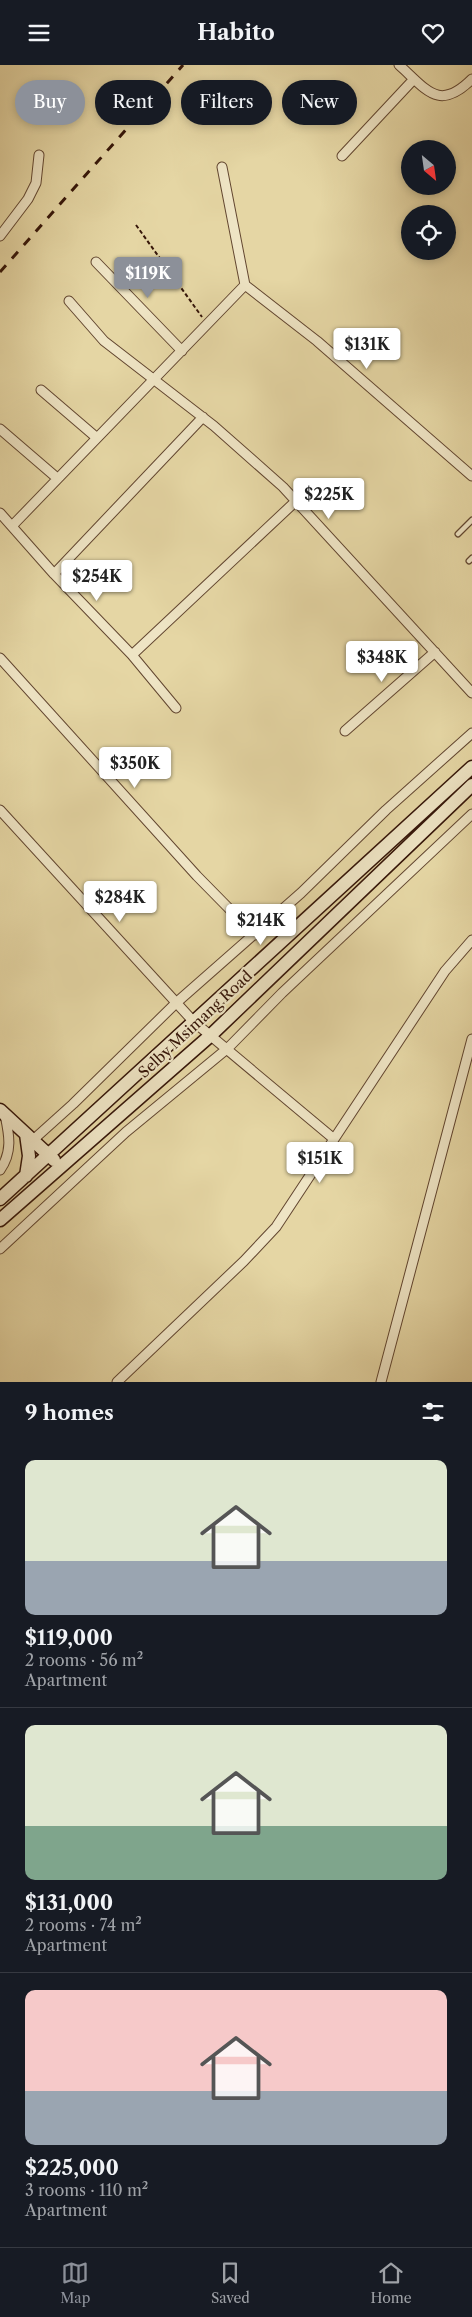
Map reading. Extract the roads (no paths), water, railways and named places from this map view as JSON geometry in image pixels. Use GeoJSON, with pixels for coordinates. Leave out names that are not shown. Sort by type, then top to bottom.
{"type":"FeatureCollection","features":[{"type":"Feature","properties":{"kind":"main road","name":"Selby Msimang Road"},"geometry":{"type":"LineString","coordinates":[[0,1199],[472,767]]}},
{"type":"Feature","properties":{"kind":"main road","name":"Selby Msimang Road"},"geometry":{"type":"LineString","coordinates":[[0,1220],[211,1035],[472,785]]}},
{"type":"Feature","properties":{"kind":"main road"},"geometry":{"type":"LineString","coordinates":[[2,1112],[61,1167]]}},
{"type":"Feature","properties":{"kind":"main road"},"geometry":{"type":"LineString","coordinates":[[26,1175],[29,1137]]}},
{"type":"Feature","properties":{"kind":"street"},"geometry":{"type":"LineString","coordinates":[[399,65],[436,95],[447,97],[461,90],[472,79]]}},
{"type":"Feature","properties":{"kind":"street"},"geometry":{"type":"LineString","coordinates":[[342,156],[414,79]]}},
{"type":"Feature","properties":{"kind":"street"},"geometry":{"type":"LineString","coordinates":[[0,236],[28,199],[36,183],[39,155]]}},
{"type":"Feature","properties":{"kind":"street"},"geometry":{"type":"LineString","coordinates":[[222,167],[245,285],[317,341],[472,476]]}},
{"type":"Feature","properties":{"kind":"street"},"geometry":{"type":"LineString","coordinates":[[96,263],[182,351]]}},
{"type":"Feature","properties":{"kind":"street"},"geometry":{"type":"LineString","coordinates":[[12,526],[57,477],[208,325],[245,285]]}},
{"type":"Feature","properties":{"kind":"street"},"geometry":{"type":"LineString","coordinates":[[69,301],[98,335],[234,442],[296,501],[472,693]]}},
{"type":"Feature","properties":{"kind":"street"},"geometry":{"type":"LineString","coordinates":[[41,390],[96,438]]}},
{"type":"Feature","properties":{"kind":"street"},"geometry":{"type":"LineString","coordinates":[[54,575],[203,417]]}},
{"type":"Feature","properties":{"kind":"street"},"geometry":{"type":"LineString","coordinates":[[0,429],[57,477]]}},
{"type":"Feature","properties":{"kind":"street"},"geometry":{"type":"LineString","coordinates":[[132,655],[296,501]]}},
{"type":"Feature","properties":{"kind":"street"},"geometry":{"type":"LineString","coordinates":[[0,513],[54,575],[132,655],[176,708]]}},
{"type":"Feature","properties":{"kind":"street"},"geometry":{"type":"LineString","coordinates":[[345,731],[435,652]]}},
{"type":"Feature","properties":{"kind":"street"},"geometry":{"type":"LineString","coordinates":[[0,658],[197,876],[254,935]]}},
{"type":"Feature","properties":{"kind":"street"},"geometry":{"type":"LineString","coordinates":[[29,1137],[79,1098],[176,1003],[254,935],[386,810],[472,733]]}},
{"type":"Feature","properties":{"kind":"street"},"geometry":{"type":"LineString","coordinates":[[0,810],[193,1021],[228,1048],[334,1139]]}},
{"type":"Feature","properties":{"kind":"street"},"geometry":{"type":"LineString","coordinates":[[0,1249],[126,1132],[228,1048],[282,993],[472,814]]}},
{"type":"Feature","properties":{"kind":"street"},"geometry":{"type":"LineString","coordinates":[[116,1382],[244,1261],[276,1227],[445,971],[472,940]]}},
{"type":"Feature","properties":{"kind":"street"},"geometry":{"type":"LineString","coordinates":[[380,1382],[472,1039]]}},
{"type":"Feature","properties":{"kind":"street"},"geometry":{"type":"LineString","coordinates":[[0,1170],[9,1149],[10,1135],[2,1112]]}},
{"type":"Feature","properties":{"kind":"lane"},"geometry":{"type":"LineString","coordinates":[[458,534],[472,520]]}},
{"type":"Feature","properties":{"kind":"railway"},"geometry":{"type":"LineString","coordinates":[[0,272],[183,65]]}}]}
